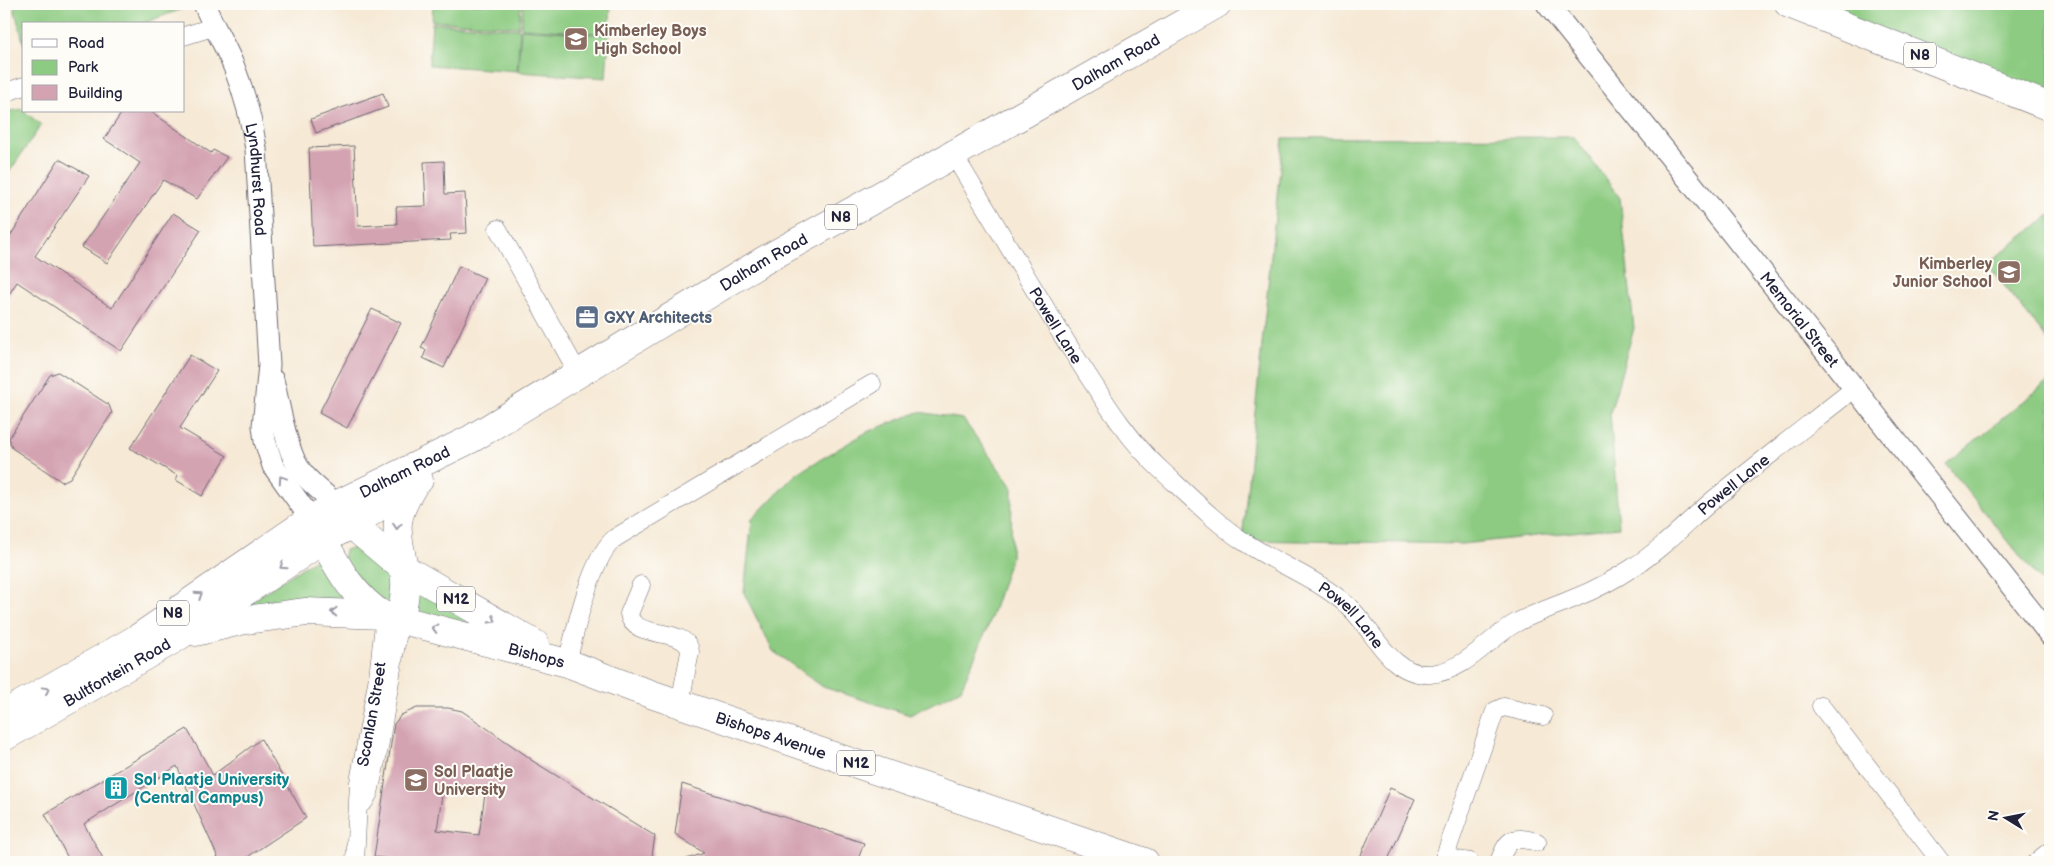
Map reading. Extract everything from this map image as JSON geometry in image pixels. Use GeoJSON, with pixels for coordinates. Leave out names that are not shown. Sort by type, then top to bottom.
{"type":"FeatureCollection","features":[{"type":"Feature","properties":{"kind":"highway","name":"Dalham Road"},"geometry":{"type":"LineString","coordinates":[[345,514],[763,261],[1217,4]]}},
{"type":"Feature","properties":{"kind":"highway","name":"N8"},"geometry":{"type":"LineString","coordinates":[[1789,4],[2050,107]]}},
{"type":"Feature","properties":{"kind":"highway","name":"Dalham Road"},"geometry":{"type":"LineString","coordinates":[[345,514],[416,482],[471,438]]}},
{"type":"Feature","properties":{"kind":"highway"},"geometry":{"type":"LineString","coordinates":[[176,638],[245,620],[306,612],[389,616],[405,590],[403,568],[397,542],[398,516],[400,508],[416,482]]}},
{"type":"Feature","properties":{"kind":"highway","name":"Bultfontein Road"},"geometry":{"type":"LineString","coordinates":[[4,714],[138,638],[317,529],[345,514]]}},
{"type":"Feature","properties":{"kind":"highway","name":"Bishops"},"geometry":{"type":"LineString","coordinates":[[345,514],[403,568],[567,663]]}},
{"type":"Feature","properties":{"kind":"highway","name":"Bultfontein Road"},"geometry":{"type":"LineString","coordinates":[[4,737],[176,638],[317,529]]}},
{"type":"Feature","properties":{"kind":"highway","name":"Bishops"},"geometry":{"type":"LineString","coordinates":[[317,529],[354,590],[371,608],[389,616],[567,663]]}},
{"type":"Feature","properties":{"kind":"highway","name":"Bishops Avenue"},"geometry":{"type":"LineString","coordinates":[[567,663],[1145,862]]}},
{"type":"Feature","properties":{"kind":"street","name":"Lyndhurst Road"},"geometry":{"type":"LineString","coordinates":[[204,4],[213,27],[234,66],[253,128],[259,188],[269,365],[263,426],[265,442],[273,466],[317,529]]}},
{"type":"Feature","properties":{"kind":"street","name":"Memorial Street"},"geometry":{"type":"LineString","coordinates":[[1548,4],[1855,388],[2050,636]]}},
{"type":"Feature","properties":{"kind":"street"},"geometry":{"type":"LineString","coordinates":[[185,36],[213,27]]}},
{"type":"Feature","properties":{"kind":"street"},"geometry":{"type":"LineString","coordinates":[[4,93],[22,87]]}},
{"type":"Feature","properties":{"kind":"street","name":"Powell Lane"},"geometry":{"type":"LineString","coordinates":[[953,154],[1103,400],[1158,467],[1246,544],[1299,572],[1347,604],[1364,622],[1388,656],[1400,666],[1414,672],[1428,674],[1446,671],[1463,663],[1513,625],[1598,588],[1632,568],[1649,557],[1712,501],[1855,388]]}},
{"type":"Feature","properties":{"kind":"street"},"geometry":{"type":"LineString","coordinates":[[498,229],[578,373]]}},
{"type":"Feature","properties":{"kind":"street","name":"Lyndhurst Road"},"geometry":{"type":"LineString","coordinates":[[269,365],[290,448],[296,464],[345,514]]}},
{"type":"Feature","properties":{"kind":"street"},"geometry":{"type":"LineString","coordinates":[[567,663],[591,578],[601,553],[608,544],[615,538],[872,384]]}},
{"type":"Feature","properties":{"kind":"street"},"geometry":{"type":"LineString","coordinates":[[641,585],[629,614],[630,618],[640,627],[684,640],[689,645],[690,652],[680,703]]}},
{"type":"Feature","properties":{"kind":"street","name":"Scanlan Street"},"geometry":{"type":"LineString","coordinates":[[355,862],[359,814],[369,793],[379,748],[389,616]]}},
{"type":"Feature","properties":{"kind":"street"},"geometry":{"type":"LineString","coordinates":[[1820,706],[1941,862]]}},
{"type":"Feature","properties":{"kind":"street"},"geometry":{"type":"LineString","coordinates":[[1470,862],[1444,860],[1495,711],[1504,707],[1542,716]]}},
{"type":"Feature","properties":{"kind":"street"},"geometry":{"type":"LineString","coordinates":[[1499,862],[1505,847],[1510,841],[1516,839],[1537,842]]}},
{"type":"Feature","properties":{"kind":"street"},"geometry":{"type":"LineString","coordinates":[[2036,862],[2050,851]]}},
{"type":"Feature","properties":{"kind":"green space"},"geometry":{"type":"Polygon","coordinates":[[[13,4],[180,4],[182,9],[146,22],[22,22],[22,38],[13,4]]]}},
{"type":"Feature","properties":{"kind":"green space"},"geometry":{"type":"Polygon","coordinates":[[[433,4],[521,4],[519,27],[432,21],[433,4]]]}},
{"type":"Feature","properties":{"kind":"green space"},"geometry":{"type":"Polygon","coordinates":[[[523,4],[611,4],[609,34],[521,28],[523,4]]]}},
{"type":"Feature","properties":{"kind":"green space"},"geometry":{"type":"Polygon","coordinates":[[[1815,4],[2050,4],[2050,95],[1815,4]]]}},
{"type":"Feature","properties":{"kind":"green space"},"geometry":{"type":"Polygon","coordinates":[[[432,23],[520,29],[517,71],[429,65],[432,23]]]}},
{"type":"Feature","properties":{"kind":"green space"},"geometry":{"type":"Polygon","coordinates":[[[521,29],[609,35],[606,78],[518,72],[521,29]]]}},
{"type":"Feature","properties":{"kind":"green space"},"geometry":{"type":"Polygon","coordinates":[[[22,109],[22,112],[26,112],[41,125],[4,180],[4,112],[22,109]]]}},
{"type":"Feature","properties":{"kind":"green space"},"geometry":{"type":"Polygon","coordinates":[[[1574,137],[1620,198],[1634,328],[1610,413],[1619,527],[1462,544],[1242,540],[1283,138],[1574,137]]]}},
{"type":"Feature","properties":{"kind":"green space"},"geometry":{"type":"Polygon","coordinates":[[[2050,215],[2050,343],[1987,264],[2050,215]]]}},
{"type":"Feature","properties":{"kind":"green space"},"geometry":{"type":"Polygon","coordinates":[[[2050,380],[2050,593],[1946,464],[2050,380]]]}},
{"type":"Feature","properties":{"kind":"green space"},"geometry":{"type":"Polygon","coordinates":[[[919,412],[963,419],[1012,487],[1011,557],[989,624],[961,689],[910,715],[823,687],[773,651],[744,593],[752,519],[796,474],[867,432],[919,412]]]}},
{"type":"Feature","properties":{"kind":"green space"},"geometry":{"type":"Polygon","coordinates":[[[358,546],[504,639],[387,610],[343,560],[345,550],[358,546]]]}},
{"type":"Feature","properties":{"kind":"green space"},"geometry":{"type":"Polygon","coordinates":[[[326,552],[357,598],[297,601],[238,610],[326,552]]]}},
{"type":"Feature","properties":{"kind":"building"},"geometry":{"type":"Polygon","coordinates":[[[383,93],[388,107],[316,133],[311,119],[383,93]]]}},
{"type":"Feature","properties":{"kind":"building"},"geometry":{"type":"Polygon","coordinates":[[[122,112],[151,112],[211,153],[213,150],[227,157],[197,199],[163,180],[107,263],[82,247],[140,163],[104,139],[122,112]]]}},
{"type":"Feature","properties":{"kind":"building"},"geometry":{"type":"Polygon","coordinates":[[[354,146],[358,226],[397,224],[396,207],[426,206],[424,162],[444,161],[445,194],[465,193],[467,233],[450,234],[451,240],[313,247],[309,148],[354,146]]]}},
{"type":"Feature","properties":{"kind":"building"},"geometry":{"type":"Polygon","coordinates":[[[59,159],[89,176],[35,256],[112,308],[173,213],[201,230],[121,351],[17,282],[4,302],[4,241],[7,241],[59,159]]]}},
{"type":"Feature","properties":{"kind":"building"},"geometry":{"type":"Polygon","coordinates":[[[459,266],[485,278],[444,368],[423,358],[426,350],[421,348],[459,266]]]}},
{"type":"Feature","properties":{"kind":"building"},"geometry":{"type":"Polygon","coordinates":[[[372,309],[401,323],[347,428],[319,413],[372,309]]]}},
{"type":"Feature","properties":{"kind":"building"},"geometry":{"type":"Polygon","coordinates":[[[190,355],[217,371],[180,428],[227,456],[202,496],[176,480],[178,476],[130,448],[190,355]]]}},
{"type":"Feature","properties":{"kind":"building"},"geometry":{"type":"Polygon","coordinates":[[[58,372],[109,405],[112,413],[70,478],[62,482],[12,448],[9,438],[50,375],[58,372]]]}},
{"type":"Feature","properties":{"kind":"building"},"geometry":{"type":"Polygon","coordinates":[[[417,708],[448,708],[462,711],[531,760],[655,836],[651,862],[416,862],[374,857],[394,724],[401,715],[417,708]],[[443,788],[437,830],[479,835],[485,794],[443,788]]]}},
{"type":"Feature","properties":{"kind":"building","name":"Sol Plaatje University (Central Campus)"},"geometry":{"type":"Polygon","coordinates":[[[187,729],[213,775],[261,739],[306,818],[240,862],[220,862],[177,766],[84,824],[105,862],[70,862],[45,814],[187,729]]]}},
{"type":"Feature","properties":{"kind":"building"},"geometry":{"type":"Polygon","coordinates":[[[682,784],[864,843],[857,862],[684,862],[684,860],[704,853],[675,834],[682,784]]]}},
{"type":"Feature","properties":{"kind":"building"},"geometry":{"type":"Polygon","coordinates":[[[1390,788],[1415,799],[1387,862],[1358,862],[1390,788]]]}},
{"type":"Feature","properties":{"kind":"place","name":"Kimberley Boys High School"},"geometry":{"type":"Point","coordinates":[576,39]}},
{"type":"Feature","properties":{"kind":"place","name":"Kimberley Junior School"},"geometry":{"type":"Point","coordinates":[2009,272]}},
{"type":"Feature","properties":{"kind":"place","name":"GXY Architects"},"geometry":{"type":"Point","coordinates":[587,317]}},
{"type":"Feature","properties":{"kind":"place","name":"Sol Plaatje University"},"geometry":{"type":"Point","coordinates":[416,780]}},
{"type":"Feature","properties":{"kind":"place","name":"Sol Plaatje University (Central Campus)"},"geometry":{"type":"Point","coordinates":[116,788]}}]}
